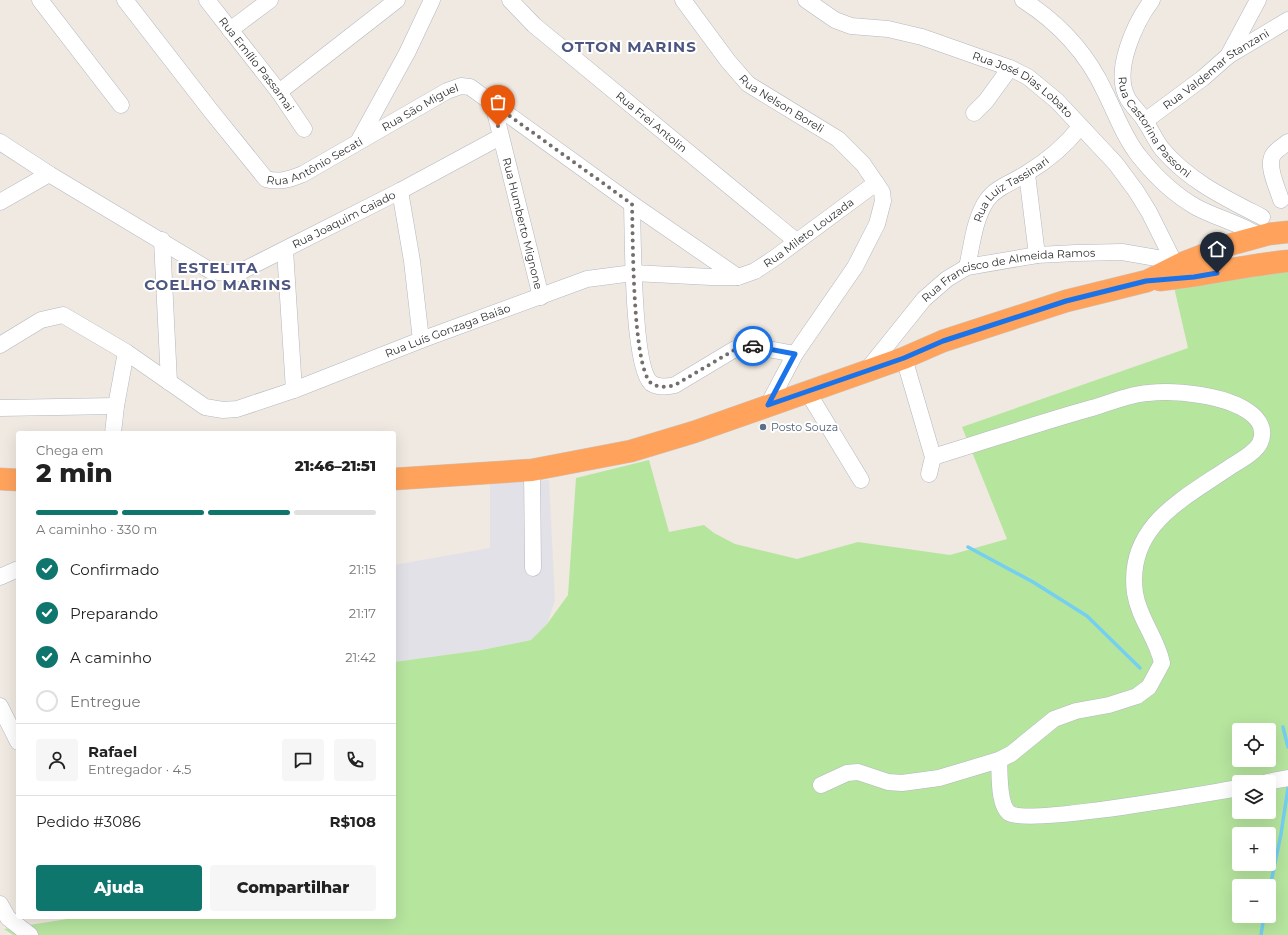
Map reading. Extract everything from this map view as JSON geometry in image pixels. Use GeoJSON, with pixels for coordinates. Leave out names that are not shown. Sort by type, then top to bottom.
{"type":"FeatureCollection","features":[{"type":"Feature","properties":{"kind":"highway"},"geometry":{"type":"LineString","coordinates":[[1146,281],[1178,262],[1269,230]]}},
{"type":"Feature","properties":{"kind":"highway"},"geometry":{"type":"LineString","coordinates":[[1229,245],[1224,255],[1224,262],[1229,270]]}},
{"type":"Feature","properties":{"kind":"highway"},"geometry":{"type":"LineString","coordinates":[[396,479],[532,470],[631,451],[694,432],[904,358],[943,341],[1066,301],[1146,281],[1194,277],[1288,260]]}},
{"type":"Feature","properties":{"kind":"highway"},"geometry":{"type":"LineString","coordinates":[[0,479],[16,480]]}},
{"type":"Feature","properties":{"kind":"street"},"geometry":{"type":"LineString","coordinates":[[40,0],[121,105]]}},
{"type":"Feature","properties":{"kind":"street","name":"Rua Antônio Secati"},"geometry":{"type":"LineString","coordinates":[[125,0],[211,112],[266,179],[276,182],[287,180],[303,174],[358,142],[407,53],[432,0]]}},
{"type":"Feature","properties":{"kind":"street","name":"Rua Emílio Passamai"},"geometry":{"type":"LineString","coordinates":[[207,0],[279,92],[304,129]]}},
{"type":"Feature","properties":{"kind":"street"},"geometry":{"type":"LineString","coordinates":[[230,30],[270,0]]}},
{"type":"Feature","properties":{"kind":"street"},"geometry":{"type":"LineString","coordinates":[[279,92],[397,0]]}},
{"type":"Feature","properties":{"kind":"street","name":"Rua Frei Antolin"},"geometry":{"type":"LineString","coordinates":[[510,0],[546,35],[796,241]]}},
{"type":"Feature","properties":{"kind":"street","name":"Rua Nelson Boreli"},"geometry":{"type":"LineString","coordinates":[[683,0],[728,61],[748,84],[838,139],[863,164],[882,192],[883,201],[877,224],[855,267],[795,354]]}},
{"type":"Feature","properties":{"kind":"street","name":"Rua José Dias Lobato"},"geometry":{"type":"LineString","coordinates":[[806,0],[834,20],[851,26],[888,30],[922,37],[1010,68],[1028,77],[1057,101],[1116,164],[1136,191],[1178,262]]}},
{"type":"Feature","properties":{"kind":"street"},"geometry":{"type":"LineString","coordinates":[[1023,0],[1045,14],[1070,39],[1090,65],[1124,132],[1140,156],[1169,187],[1196,207],[1250,230],[1269,230],[1284,199],[1271,167],[1271,158],[1288,142]]}},
{"type":"Feature","properties":{"kind":"street","name":"Rua Castorina Passoni"},"geometry":{"type":"LineString","coordinates":[[1152,0],[1129,42],[1123,73],[1123,86],[1128,98],[1145,121],[1161,148],[1178,166],[1202,186],[1269,230]]}},
{"type":"Feature","properties":{"kind":"street"},"geometry":{"type":"LineString","coordinates":[[1228,56],[1258,0]]}},
{"type":"Feature","properties":{"kind":"street","name":"Rua Valdemar Stanzani"},"geometry":{"type":"LineString","coordinates":[[1145,121],[1203,78],[1228,56],[1288,20]]}},
{"type":"Feature","properties":{"kind":"street"},"geometry":{"type":"LineString","coordinates":[[974,113],[986,101],[1010,68]]}},
{"type":"Feature","properties":{"kind":"street","name":"Rua São Miguel"},"geometry":{"type":"LineString","coordinates":[[358,142],[447,91],[462,86],[470,87],[480,92],[493,104],[632,204],[738,277]]}},
{"type":"Feature","properties":{"kind":"street","name":"Rua Humberto Mignone"},"geometry":{"type":"LineString","coordinates":[[493,104],[541,297]]}},
{"type":"Feature","properties":{"kind":"street","name":"Rua Luiz Tassinari"},"geometry":{"type":"LineString","coordinates":[[967,267],[980,214],[987,199],[998,189],[1027,174],[1047,160],[1069,140],[1080,127]]}},
{"type":"Feature","properties":{"kind":"street","name":"Rua Joaquim Caiado"},"geometry":{"type":"LineString","coordinates":[[0,142],[49,174],[162,240],[211,271],[238,273],[400,192],[500,136]]}},
{"type":"Feature","properties":{"kind":"street"},"geometry":{"type":"LineString","coordinates":[[0,202],[49,174]]}},
{"type":"Feature","properties":{"kind":"street"},"geometry":{"type":"LineString","coordinates":[[1027,174],[1037,255]]}},
{"type":"Feature","properties":{"kind":"street","name":"Rua Mileto Louzada"},"geometry":{"type":"LineString","coordinates":[[738,277],[755,271],[876,183]]}},
{"type":"Feature","properties":{"kind":"street"},"geometry":{"type":"LineString","coordinates":[[400,192],[412,261],[422,340]]}},
{"type":"Feature","properties":{"kind":"street"},"geometry":{"type":"LineString","coordinates":[[632,204],[633,273],[640,347],[645,373],[651,382],[658,386],[668,387],[675,385],[736,349],[752,346],[795,354],[768,405]]}},
{"type":"Feature","properties":{"kind":"street"},"geometry":{"type":"LineString","coordinates":[[162,240],[169,382]]}},
{"type":"Feature","properties":{"kind":"street"},"geometry":{"type":"LineString","coordinates":[[284,250],[294,390]]}},
{"type":"Feature","properties":{"kind":"street","name":"Rua Francisco de Almeida Ramos"},"geometry":{"type":"LineString","coordinates":[[867,370],[924,299],[947,279],[967,267],[1037,255],[1122,252],[1178,262]]}},
{"type":"Feature","properties":{"kind":"street","name":"Rua Luís Gonzaga Baião"},"geometry":{"type":"LineString","coordinates":[[0,345],[41,320],[63,315],[126,352],[205,407],[223,410],[237,409],[294,390],[422,340],[587,279],[633,273],[738,277]]}},
{"type":"Feature","properties":{"kind":"street"},"geometry":{"type":"LineString","coordinates":[[113,431],[116,406],[126,352]]}},
{"type":"Feature","properties":{"kind":"street"},"geometry":{"type":"LineString","coordinates":[[904,358],[933,457],[929,474]]}},
{"type":"Feature","properties":{"kind":"street"},"geometry":{"type":"LineString","coordinates":[[807,391],[861,480]]}},
{"type":"Feature","properties":{"kind":"street"},"geometry":{"type":"LineString","coordinates":[[821,785],[847,773],[858,772],[888,782],[902,783],[939,778],[999,760],[1011,754],[1054,719],[1076,711],[1127,700],[1137,696],[1149,687],[1162,663],[1160,651],[1141,617],[1135,594],[1134,571],[1140,549],[1156,521],[1170,508],[1247,455],[1260,443],[1262,429],[1257,418],[1242,407],[1220,399],[1176,393],[1147,393],[1026,426],[933,457]]}},
{"type":"Feature","properties":{"kind":"street"},"geometry":{"type":"LineString","coordinates":[[0,408],[116,406]]}},
{"type":"Feature","properties":{"kind":"street"},"geometry":{"type":"LineString","coordinates":[[532,470],[534,568]]}},
{"type":"Feature","properties":{"kind":"street"},"geometry":{"type":"LineString","coordinates":[[0,577],[16,569]]}},
{"type":"Feature","properties":{"kind":"street"},"geometry":{"type":"LineString","coordinates":[[0,706],[16,738]]}},
{"type":"Feature","properties":{"kind":"street"},"geometry":{"type":"LineString","coordinates":[[999,760],[1002,803],[1006,810],[1017,816],[1076,813],[1160,802],[1232,789]]}},
{"type":"Feature","properties":{"kind":"street"},"geometry":{"type":"LineString","coordinates":[[1276,780],[1288,778]]}},
{"type":"Feature","properties":{"kind":"street"},"geometry":{"type":"LineString","coordinates":[[0,904],[8,918],[30,935]]}},
{"type":"Feature","properties":{"kind":"shaded area"},"geometry":{"type":"Polygon","coordinates":[[[549,480],[555,600],[547,624],[531,640],[482,650],[396,662],[396,565],[490,548],[490,484],[549,480]]]}},
{"type":"Feature","properties":{"kind":"green space"},"geometry":{"type":"Polygon","coordinates":[[[1288,268],[1288,935],[13,935],[4,929],[67,919],[396,919],[396,662],[482,650],[531,640],[547,624],[568,595],[576,478],[649,460],[669,532],[704,525],[714,533],[735,544],[797,559],[858,542],[950,555],[1007,539],[962,427],[1188,348],[1174,287],[1288,268]]]}},
{"type":"Feature","properties":{"kind":"waterway"},"geometry":{"type":"LineString","coordinates":[[968,547],[1033,582],[1087,616],[1140,668]]}},
{"type":"Feature","properties":{"kind":"waterway"},"geometry":{"type":"LineString","coordinates":[[1283,727],[1288,747]]}},
{"type":"Feature","properties":{"kind":"waterway"},"geometry":{"type":"LineString","coordinates":[[1272,879],[1281,834],[1288,788]]}},
{"type":"Feature","properties":{"kind":"waterway"},"geometry":{"type":"LineString","coordinates":[[1261,935],[1263,923]]}},
{"type":"Feature","properties":{"kind":"way so far"},"geometry":{"type":"LineString","coordinates":[[498,126],[493,104],[632,204],[633,273],[640,347],[645,373],[651,382],[658,386],[668,387],[675,385],[721,356],[736,349],[753,346]]}},
{"type":"Feature","properties":{"kind":"place","name":"Posto Souza"},"geometry":{"type":"Point","coordinates":[763,427]}},
{"type":"Feature","properties":{"kind":"district","name":"OTTON MARINS"},"geometry":{"type":"Point","coordinates":[629,47]}},
{"type":"Feature","properties":{"kind":"district","name":"ESTELITA COELHO MARINS"},"geometry":{"type":"Point","coordinates":[218,276]}},
{"type":"Feature","properties":{"kind":"route"},"geometry":{"type":"LineString","coordinates":[[753,346],[795,354],[768,405],[904,358],[943,341],[1066,301],[1146,281],[1194,277],[1217,273]]}}]}
